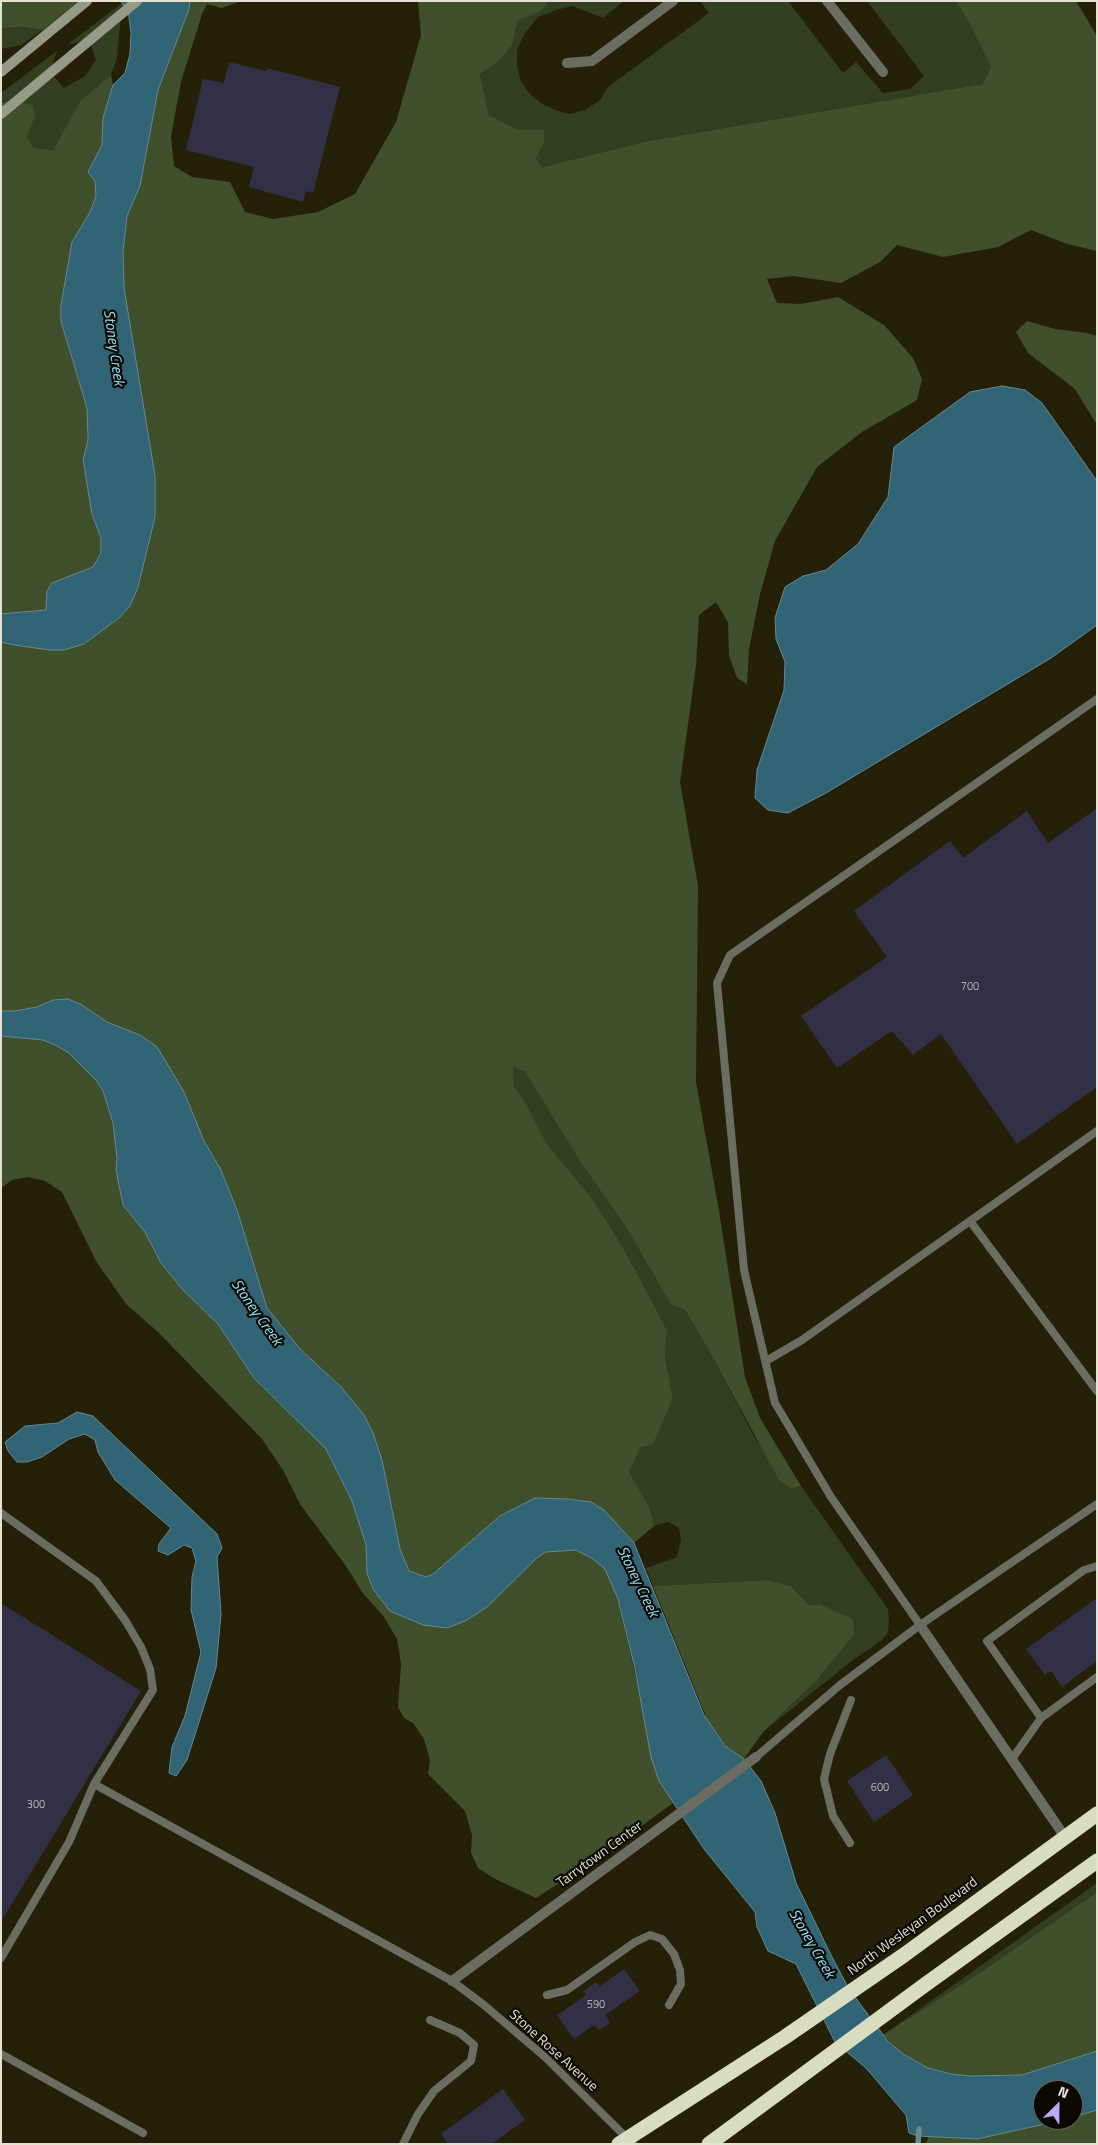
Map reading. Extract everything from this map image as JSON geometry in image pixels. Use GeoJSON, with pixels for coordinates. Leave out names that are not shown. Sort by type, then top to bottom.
{"type":"FeatureCollection","features":[{"type":"Feature","properties":{"kind":"highway","name":"North Wesleyan Boulevard"},"geometry":{"type":"LineString","coordinates":[[627,2142],[904,1955],[1097,1814]]}},
{"type":"Feature","properties":{"kind":"highway"},"geometry":{"type":"LineString","coordinates":[[709,2144],[1097,1861]]}},
{"type":"Feature","properties":{"kind":"street"},"geometry":{"type":"LineString","coordinates":[[1,72],[87,1]]}},
{"type":"Feature","properties":{"kind":"street"},"geometry":{"type":"LineString","coordinates":[[1,114],[138,1]]}},
{"type":"Feature","properties":{"kind":"street"},"geometry":{"type":"LineString","coordinates":[[567,63],[592,61],[673,1]]}},
{"type":"Feature","properties":{"kind":"street"},"geometry":{"type":"LineString","coordinates":[[827,1],[883,72]]}},
{"type":"Feature","properties":{"kind":"street"},"geometry":{"type":"LineString","coordinates":[[920,1625],[1065,1837]]}},
{"type":"Feature","properties":{"kind":"street","name":"Tarrytown Center"},"geometry":{"type":"LineString","coordinates":[[452,1981],[756,1757]]}},
{"type":"Feature","properties":{"kind":"lane"},"geometry":{"type":"LineString","coordinates":[[920,1625],[831,1497],[776,1403],[744,1270],[717,983],[730,955],[1097,699]]}},
{"type":"Feature","properties":{"kind":"lane"},"geometry":{"type":"LineString","coordinates":[[766,1361],[802,1340],[1097,1131]]}},
{"type":"Feature","properties":{"kind":"lane"},"geometry":{"type":"LineString","coordinates":[[970,1221],[1097,1391]]}},
{"type":"Feature","properties":{"kind":"lane","name":"Tarrytown Center"},"geometry":{"type":"LineString","coordinates":[[756,1757],[840,1685],[920,1625],[1097,1504]]}},
{"type":"Feature","properties":{"kind":"lane"},"geometry":{"type":"LineString","coordinates":[[1,1513],[96,1581],[142,1647],[150,1669],[153,1690],[94,1784],[69,1842],[1,1958]]}},
{"type":"Feature","properties":{"kind":"lane"},"geometry":{"type":"LineString","coordinates":[[1040,1718],[987,1641],[1084,1570],[1097,1566]]}},
{"type":"Feature","properties":{"kind":"lane"},"geometry":{"type":"LineString","coordinates":[[1012,1759],[1040,1718],[1097,1677]]}},
{"type":"Feature","properties":{"kind":"lane"},"geometry":{"type":"LineString","coordinates":[[850,1843],[833,1816],[824,1778],[830,1754],[851,1700]]}},
{"type":"Feature","properties":{"kind":"lane"},"geometry":{"type":"LineString","coordinates":[[94,1784],[452,1981]]}},
{"type":"Feature","properties":{"kind":"lane"},"geometry":{"type":"LineString","coordinates":[[547,1995],[567,1990],[635,1942],[650,1935],[662,1939],[674,1954],[680,1970],[681,1984],[669,2005]]}},
{"type":"Feature","properties":{"kind":"lane","name":"Stone Rose Avenue"},"geometry":{"type":"LineString","coordinates":[[452,1981],[484,2004],[559,2070],[627,2142]]}},
{"type":"Feature","properties":{"kind":"lane"},"geometry":{"type":"LineString","coordinates":[[403,2144],[418,2114],[434,2091],[471,2061],[474,2045],[460,2033],[430,2020]]}},
{"type":"Feature","properties":{"kind":"lane"},"geometry":{"type":"LineString","coordinates":[[1,2054],[144,2133]]}},
{"type":"Feature","properties":{"kind":"green space"},"geometry":{"type":"Polygon","coordinates":[[[1,1],[79,1],[43,30],[24,27],[1,28],[1,1]]]}},
{"type":"Feature","properties":{"kind":"green space"},"geometry":{"type":"Polygon","coordinates":[[[190,1],[241,1],[222,8],[207,4],[202,14],[181,82],[171,136],[174,166],[192,177],[230,182],[245,212],[273,219],[318,212],[355,194],[396,122],[421,35],[418,1],[549,1],[541,11],[517,21],[512,46],[498,62],[480,74],[489,115],[519,130],[544,130],[544,143],[536,158],[542,167],[648,141],[982,84],[991,67],[971,26],[956,1],[1076,1],[1097,36],[1097,251],[1067,244],[1031,230],[998,247],[943,257],[897,245],[880,262],[841,283],[793,276],[767,279],[777,303],[801,304],[838,297],[884,325],[913,358],[922,379],[917,400],[862,432],[817,467],[775,541],[760,594],[749,649],[747,684],[737,678],[729,655],[728,622],[716,602],[699,615],[696,666],[680,782],[698,886],[696,1082],[719,1211],[745,1377],[760,1418],[801,1486],[792,1489],[779,1480],[685,1310],[671,1305],[626,1227],[583,1166],[525,1072],[513,1066],[514,1086],[525,1102],[547,1144],[594,1201],[624,1249],[667,1330],[665,1358],[673,1398],[653,1444],[641,1447],[629,1472],[650,1508],[654,1526],[634,1543],[604,1510],[591,1502],[535,1498],[500,1516],[433,1574],[427,1577],[409,1571],[400,1549],[382,1460],[341,1387],[300,1349],[267,1308],[237,1210],[221,1170],[140,1035],[107,1022],[82,1005],[53,1000],[37,1007],[15,1011],[1,1011],[1,642],[14,645],[84,644],[119,618],[130,606],[123,252],[127,216],[140,186],[158,90],[189,9],[190,1]]]}},
{"type":"Feature","properties":{"kind":"green space"},"geometry":{"type":"Polygon","coordinates":[[[549,1],[624,1],[603,18],[572,6],[556,10],[538,17],[525,33],[517,50],[517,66],[521,81],[529,93],[542,104],[570,114],[587,109],[600,100],[608,87],[709,13],[700,1],[788,1],[843,73],[856,62],[883,93],[910,89],[924,76],[867,1],[956,1],[971,26],[991,67],[982,84],[648,141],[542,167],[536,158],[544,143],[489,115],[480,74],[498,62],[512,46],[517,21],[541,11],[549,1]]]}},
{"type":"Feature","properties":{"kind":"green space"},"geometry":{"type":"Polygon","coordinates":[[[122,3],[117,59],[111,75],[80,101],[53,150],[34,148],[27,137],[35,117],[6,101],[1,103],[1,93],[57,51],[50,72],[64,88],[85,76],[96,60],[91,45],[83,41],[67,45],[122,3]]]}},
{"type":"Feature","properties":{"kind":"green space"},"geometry":{"type":"Polygon","coordinates":[[[24,27],[43,30],[21,45],[1,49],[1,28],[24,27]]]}},
{"type":"Feature","properties":{"kind":"green space"},"geometry":{"type":"Polygon","coordinates":[[[111,75],[113,85],[103,118],[102,145],[88,172],[95,181],[96,196],[90,212],[72,242],[61,305],[61,321],[87,408],[88,440],[83,460],[92,514],[101,538],[101,553],[93,567],[52,583],[47,591],[47,610],[1,614],[1,103],[6,101],[33,105],[35,117],[27,137],[34,148],[53,150],[80,101],[111,75]]]}},
{"type":"Feature","properties":{"kind":"green space"},"geometry":{"type":"Polygon","coordinates":[[[1027,321],[1055,329],[1097,336],[1097,425],[1075,389],[1028,353],[1016,332],[1027,321]]]}},
{"type":"Feature","properties":{"kind":"green space"},"geometry":{"type":"Polygon","coordinates":[[[1,1036],[43,1040],[55,1045],[69,1053],[96,1080],[103,1091],[113,1123],[117,1158],[116,1170],[123,1205],[145,1232],[161,1263],[183,1290],[218,1324],[254,1378],[326,1449],[352,1501],[366,1545],[367,1573],[373,1589],[539,1556],[546,1552],[576,1550],[593,1559],[605,1569],[618,1599],[659,1781],[673,1803],[594,1861],[536,1898],[495,1879],[478,1868],[471,1853],[472,1835],[465,1811],[428,1774],[430,1760],[424,1739],[413,1723],[404,1718],[398,1707],[401,1664],[397,1639],[384,1617],[362,1592],[346,1566],[300,1504],[283,1470],[262,1439],[158,1332],[126,1304],[96,1261],[62,1192],[45,1181],[28,1177],[12,1180],[1,1188],[1,1036]]]}},
{"type":"Feature","properties":{"kind":"green space"},"geometry":{"type":"Polygon","coordinates":[[[512,1065],[525,1072],[583,1166],[626,1227],[671,1305],[685,1310],[755,1438],[792,1489],[801,1486],[888,1609],[888,1632],[882,1640],[849,1663],[763,1732],[816,1681],[855,1634],[853,1619],[820,1604],[809,1605],[791,1586],[768,1580],[653,1586],[646,1568],[677,1557],[681,1540],[679,1528],[668,1522],[654,1526],[650,1508],[629,1472],[641,1447],[673,1398],[665,1358],[667,1330],[624,1249],[594,1201],[547,1144],[525,1102],[514,1086],[512,1065]]]}},
{"type":"Feature","properties":{"kind":"green space"},"geometry":{"type":"Polygon","coordinates":[[[768,1580],[791,1586],[809,1605],[820,1604],[853,1619],[855,1634],[816,1681],[763,1732],[744,1759],[725,1746],[709,1724],[653,1586],[768,1580]]]}},
{"type":"Feature","properties":{"kind":"green space"},"geometry":{"type":"Polygon","coordinates":[[[1097,1883],[1097,1892],[981,1972],[883,2035],[1097,1883]]]}},
{"type":"Feature","properties":{"kind":"green space"},"geometry":{"type":"Polygon","coordinates":[[[1097,1892],[1097,2051],[1022,2075],[969,2076],[928,2068],[903,2054],[883,2035],[981,1972],[1097,1892]]]}},
{"type":"Feature","properties":{"kind":"green space"},"geometry":{"type":"Polygon","coordinates":[[[1097,2110],[1097,2144],[926,2143],[929,2136],[967,2138],[1033,2127],[1033,2130],[1083,2130],[1083,2114],[1097,2110]]]}},
{"type":"Feature","properties":{"kind":"water","name":"Stoney Creek"},"geometry":{"type":"Polygon","coordinates":[[[121,1],[190,1],[189,9],[158,90],[140,186],[127,216],[123,252],[124,288],[155,476],[155,517],[138,587],[130,606],[119,618],[84,644],[64,650],[50,650],[1,642],[1,614],[46,610],[47,591],[52,583],[93,567],[101,553],[101,538],[92,514],[83,460],[88,440],[87,408],[61,321],[61,305],[72,242],[90,212],[96,196],[95,181],[88,172],[102,145],[103,118],[113,85],[125,73],[130,54],[131,33],[129,17],[121,1]]]}},
{"type":"Feature","properties":{"kind":"water"},"geometry":{"type":"Polygon","coordinates":[[[1002,386],[1025,390],[1042,403],[1097,481],[1097,625],[1051,658],[826,793],[788,813],[768,810],[755,798],[757,770],[784,690],[785,662],[776,639],[775,618],[785,587],[803,576],[826,570],[858,544],[888,497],[894,447],[970,392],[1002,386]]]}},
{"type":"Feature","properties":{"kind":"water","name":"Stoney Creek"},"geometry":{"type":"Polygon","coordinates":[[[68,999],[82,1005],[107,1022],[140,1035],[157,1047],[184,1092],[204,1141],[221,1170],[237,1210],[267,1308],[300,1349],[341,1387],[364,1415],[373,1433],[382,1460],[400,1549],[409,1571],[426,1577],[433,1574],[500,1516],[535,1498],[591,1502],[604,1510],[634,1543],[704,1715],[725,1746],[744,1759],[761,1781],[775,1813],[796,1883],[831,1955],[849,1989],[887,2040],[903,2054],[928,2068],[969,2076],[1022,2075],[1097,2051],[1097,2110],[1083,2114],[1083,2080],[1033,2080],[1033,2127],[977,2139],[918,2136],[909,2133],[906,2115],[866,2068],[835,2042],[796,1964],[768,1951],[757,1927],[755,1912],[704,1849],[659,1781],[651,1757],[635,1669],[618,1599],[605,1569],[593,1559],[576,1550],[546,1552],[539,1556],[487,1607],[465,1621],[447,1628],[423,1625],[390,1611],[373,1589],[367,1573],[366,1545],[352,1501],[326,1449],[254,1378],[218,1324],[183,1290],[161,1263],[145,1232],[123,1205],[116,1170],[117,1158],[113,1123],[103,1091],[96,1080],[69,1053],[55,1045],[43,1040],[1,1036],[1,1011],[15,1011],[37,1007],[53,1000],[68,999]]]}},
{"type":"Feature","properties":{"kind":"water"},"geometry":{"type":"Polygon","coordinates":[[[77,1412],[93,1416],[217,1534],[222,1548],[217,1557],[221,1614],[216,1668],[187,1760],[176,1776],[169,1773],[172,1747],[185,1716],[201,1652],[191,1610],[192,1577],[196,1561],[192,1548],[184,1545],[168,1555],[158,1551],[159,1544],[171,1528],[115,1480],[98,1452],[95,1440],[85,1434],[69,1439],[42,1457],[27,1462],[17,1462],[8,1451],[5,1442],[25,1426],[58,1423],[77,1412]]]}},
{"type":"Feature","properties":{"kind":"building"},"geometry":{"type":"Polygon","coordinates":[[[229,62],[266,71],[267,68],[340,87],[313,193],[306,191],[303,202],[249,187],[254,167],[186,150],[203,79],[224,83],[229,62]]]}},
{"type":"Feature","properties":{"kind":"building"},"geometry":{"type":"Polygon","coordinates":[[[1097,808],[1097,1087],[1017,1144],[941,1034],[913,1055],[892,1031],[837,1068],[801,1016],[887,957],[854,911],[950,841],[963,858],[1027,811],[1048,843],[1097,808]]]}},
{"type":"Feature","properties":{"kind":"building"},"geometry":{"type":"Polygon","coordinates":[[[1097,1598],[1097,1661],[1062,1687],[1051,1671],[1045,1675],[1026,1649],[1097,1598]]]}},
{"type":"Feature","properties":{"kind":"building"},"geometry":{"type":"Polygon","coordinates":[[[1,1603],[141,1691],[1,1922],[1,1603]]]}},
{"type":"Feature","properties":{"kind":"building"},"geometry":{"type":"Polygon","coordinates":[[[886,1755],[913,1795],[874,1822],[847,1781],[886,1755]]]}},
{"type":"Feature","properties":{"kind":"building"},"geometry":{"type":"Polygon","coordinates":[[[624,1969],[640,1991],[605,2015],[610,2023],[599,2030],[594,2025],[574,2039],[557,2015],[586,1995],[583,1991],[596,1982],[600,1986],[624,1969]]]}},
{"type":"Feature","properties":{"kind":"building"},"geometry":{"type":"Polygon","coordinates":[[[503,2089],[525,2120],[492,2144],[448,2144],[441,2134],[503,2089]]]}},
{"type":"Feature","properties":{"kind":"waterway"},"geometry":{"type":"LineString","coordinates":[[918,2144],[919,2129]]}}]}
